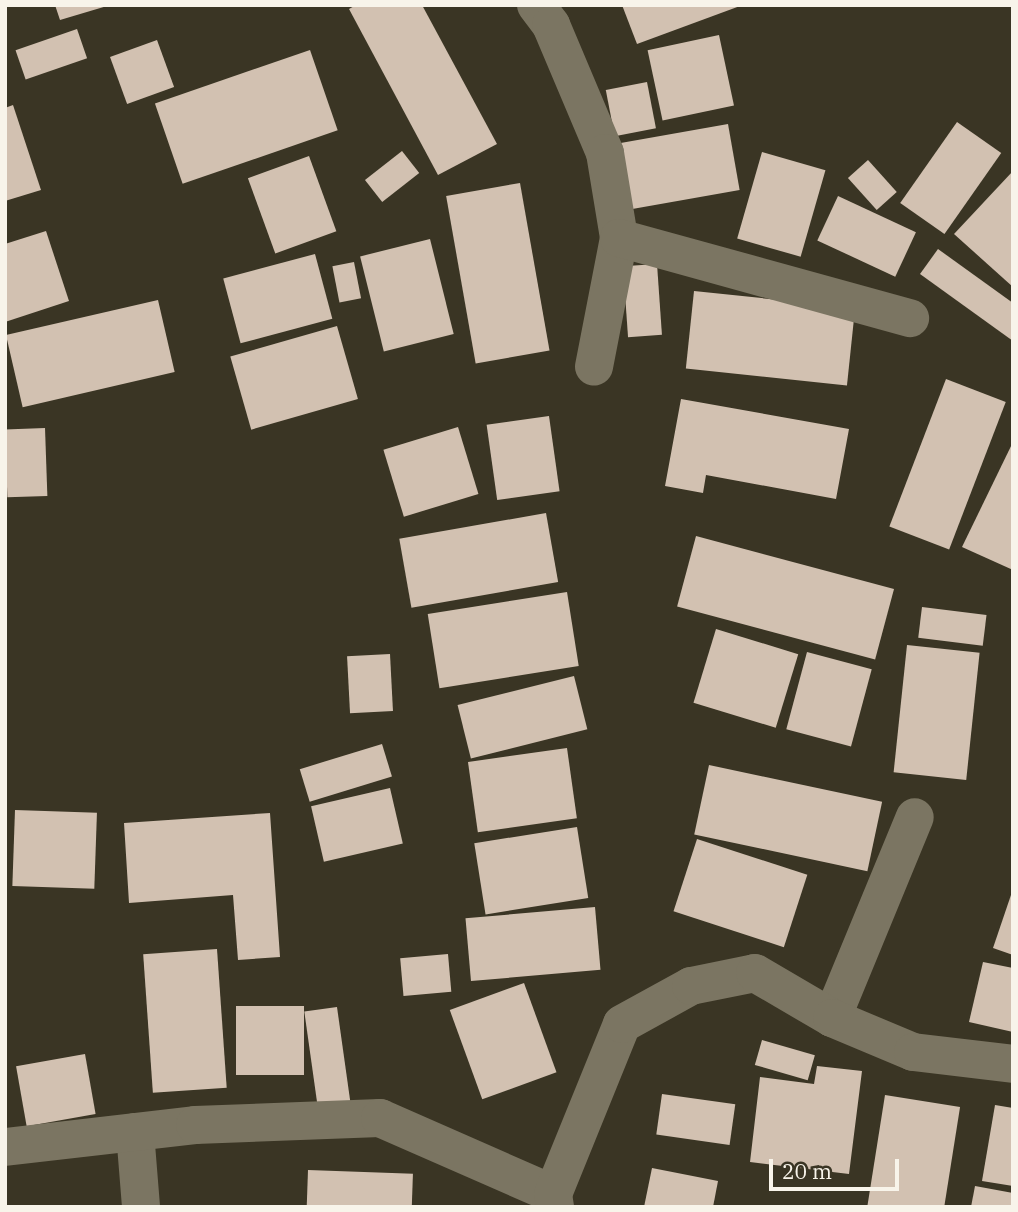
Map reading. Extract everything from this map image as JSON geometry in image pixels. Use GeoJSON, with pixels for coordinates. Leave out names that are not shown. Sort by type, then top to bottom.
{"type":"FeatureCollection","features":[{"type":"Feature","properties":{"kind":"street"},"geometry":{"type":"LineString","coordinates":[[536,5],[551,25],[605,153],[619,238],[594,367]]}},
{"type":"Feature","properties":{"kind":"street"},"geometry":{"type":"LineString","coordinates":[[619,238],[910,318]]}},
{"type":"Feature","properties":{"kind":"street"},"geometry":{"type":"LineString","coordinates":[[832,1017],[915,817]]}},
{"type":"Feature","properties":{"kind":"street"},"geometry":{"type":"LineString","coordinates":[[5,1147],[135,1132],[380,1118],[554,1200],[622,1024],[691,986],[755,973],[832,1017],[913,1052],[1013,1064]]}},
{"type":"Feature","properties":{"kind":"street"},"geometry":{"type":"LineString","coordinates":[[135,1132],[141,1207]]}},
{"type":"Feature","properties":{"kind":"building"},"geometry":{"type":"Polygon","coordinates":[[[55,5],[107,5],[107,6],[60,20],[55,5]]]}},
{"type":"Feature","properties":{"kind":"building"},"geometry":{"type":"Polygon","coordinates":[[[356,5],[422,5],[497,144],[438,175],[349,9],[356,5]]]}},
{"type":"Feature","properties":{"kind":"building"},"geometry":{"type":"Polygon","coordinates":[[[622,5],[740,5],[740,6],[637,44],[622,5]]]}},
{"type":"Feature","properties":{"kind":"building"},"geometry":{"type":"Polygon","coordinates":[[[77,29],[87,58],[26,79],[16,50],[77,29]]]}},
{"type":"Feature","properties":{"kind":"building"},"geometry":{"type":"Polygon","coordinates":[[[719,35],[734,105],[663,121],[648,50],[719,35]]]}},
{"type":"Feature","properties":{"kind":"building"},"geometry":{"type":"Polygon","coordinates":[[[157,40],[174,87],[127,104],[110,57],[157,40]]]}},
{"type":"Feature","properties":{"kind":"building"},"geometry":{"type":"Polygon","coordinates":[[[310,50],[338,130],[183,184],[155,103],[310,50]]]}},
{"type":"Feature","properties":{"kind":"building"},"geometry":{"type":"Polygon","coordinates":[[[647,82],[656,128],[615,136],[606,90],[647,82]]]}},
{"type":"Feature","properties":{"kind":"building"},"geometry":{"type":"Polygon","coordinates":[[[13,105],[41,190],[5,201],[5,108],[13,105]]]}},
{"type":"Feature","properties":{"kind":"building"},"geometry":{"type":"Polygon","coordinates":[[[957,122],[1001,153],[944,234],[900,203],[957,122]]]}},
{"type":"Feature","properties":{"kind":"building"},"geometry":{"type":"Polygon","coordinates":[[[728,124],[740,190],[632,209],[621,143],[728,124]]]}},
{"type":"Feature","properties":{"kind":"building"},"geometry":{"type":"Polygon","coordinates":[[[402,151],[419,173],[382,202],[365,180],[402,151]]]}},
{"type":"Feature","properties":{"kind":"building"},"geometry":{"type":"Polygon","coordinates":[[[762,152],[825,170],[801,257],[737,239],[762,152]]]}},
{"type":"Feature","properties":{"kind":"building"},"geometry":{"type":"Polygon","coordinates":[[[309,156],[336,231],[275,253],[248,178],[309,156]]]}},
{"type":"Feature","properties":{"kind":"building"},"geometry":{"type":"Polygon","coordinates":[[[868,160],[897,192],[877,210],[848,178],[868,160]]]}},
{"type":"Feature","properties":{"kind":"building"},"geometry":{"type":"Polygon","coordinates":[[[1013,171],[1013,287],[954,234],[1013,171]]]}},
{"type":"Feature","properties":{"kind":"building"},"geometry":{"type":"Polygon","coordinates":[[[520,183],[550,350],[476,363],[446,196],[520,183]]]}},
{"type":"Feature","properties":{"kind":"building"},"geometry":{"type":"Polygon","coordinates":[[[838,196],[916,232],[895,277],[817,240],[838,196]]]}},
{"type":"Feature","properties":{"kind":"building"},"geometry":{"type":"Polygon","coordinates":[[[46,231],[69,301],[5,322],[5,244],[46,231]]]}},
{"type":"Feature","properties":{"kind":"building"},"geometry":{"type":"Polygon","coordinates":[[[430,239],[454,334],[384,352],[360,256],[430,239]]]}},
{"type":"Feature","properties":{"kind":"building"},"geometry":{"type":"Polygon","coordinates":[[[938,249],[1013,303],[1013,341],[920,274],[938,249]]]}},
{"type":"Feature","properties":{"kind":"building"},"geometry":{"type":"Polygon","coordinates":[[[315,254],[332,319],[241,343],[223,279],[315,254]]]}},
{"type":"Feature","properties":{"kind":"building"},"geometry":{"type":"Polygon","coordinates":[[[354,262],[361,298],[339,303],[332,266],[354,262]]]}},
{"type":"Feature","properties":{"kind":"building"},"geometry":{"type":"Polygon","coordinates":[[[657,264],[662,335],[628,337],[623,266],[657,264]]]}},
{"type":"Feature","properties":{"kind":"building"},"geometry":{"type":"Polygon","coordinates":[[[694,291],[855,308],[847,386],[686,369],[694,291]]]}},
{"type":"Feature","properties":{"kind":"building"},"geometry":{"type":"Polygon","coordinates":[[[158,300],[175,372],[23,407],[6,335],[158,300]]]}},
{"type":"Feature","properties":{"kind":"building"},"geometry":{"type":"Polygon","coordinates":[[[337,326],[358,399],[251,430],[230,357],[337,326]]]}},
{"type":"Feature","properties":{"kind":"building"},"geometry":{"type":"Polygon","coordinates":[[[946,379],[1006,402],[949,549],[889,527],[946,379]]]}},
{"type":"Feature","properties":{"kind":"building"},"geometry":{"type":"Polygon","coordinates":[[[681,399],[849,429],[836,499],[706,475],[703,493],[665,486],[681,399]]]}},
{"type":"Feature","properties":{"kind":"building"},"geometry":{"type":"Polygon","coordinates":[[[549,416],[560,491],[497,500],[487,425],[549,416]]]}},
{"type":"Feature","properties":{"kind":"building"},"geometry":{"type":"Polygon","coordinates":[[[458,427],[478,494],[404,517],[383,450],[458,427]]]}},
{"type":"Feature","properties":{"kind":"building"},"geometry":{"type":"Polygon","coordinates":[[[45,428],[47,496],[7,497],[5,429],[45,428]]]}},
{"type":"Feature","properties":{"kind":"building"},"geometry":{"type":"Polygon","coordinates":[[[1013,442],[1013,570],[962,547],[1013,442]]]}},
{"type":"Feature","properties":{"kind":"building"},"geometry":{"type":"Polygon","coordinates":[[[546,513],[558,582],[411,608],[399,539],[546,513]]]}},
{"type":"Feature","properties":{"kind":"building"},"geometry":{"type":"Polygon","coordinates":[[[696,536],[894,589],[875,660],[677,607],[696,536]]]}},
{"type":"Feature","properties":{"kind":"building"},"geometry":{"type":"Polygon","coordinates":[[[567,592],[579,666],[439,688],[428,614],[567,592]]]}},
{"type":"Feature","properties":{"kind":"building"},"geometry":{"type":"Polygon","coordinates":[[[922,607],[987,615],[983,646],[918,638],[922,607]]]}},
{"type":"Feature","properties":{"kind":"building"},"geometry":{"type":"Polygon","coordinates":[[[716,629],[798,654],[776,728],[693,703],[716,629]]]}},
{"type":"Feature","properties":{"kind":"building"},"geometry":{"type":"Polygon","coordinates":[[[907,645],[980,653],[966,780],[894,772],[907,645]]]}},
{"type":"Feature","properties":{"kind":"building"},"geometry":{"type":"Polygon","coordinates":[[[807,652],[872,669],[851,747],[786,729],[807,652]]]}},
{"type":"Feature","properties":{"kind":"building"},"geometry":{"type":"Polygon","coordinates":[[[390,654],[393,711],[350,713],[347,656],[390,654]]]}},
{"type":"Feature","properties":{"kind":"building"},"geometry":{"type":"Polygon","coordinates":[[[574,676],[587,729],[471,758],[458,705],[574,676]]]}},
{"type":"Feature","properties":{"kind":"building"},"geometry":{"type":"Polygon","coordinates":[[[382,744],[392,777],[310,802],[300,769],[382,744]]]}},
{"type":"Feature","properties":{"kind":"building"},"geometry":{"type":"Polygon","coordinates":[[[567,748],[577,818],[478,832],[468,762],[567,748]]]}},
{"type":"Feature","properties":{"kind":"building"},"geometry":{"type":"Polygon","coordinates":[[[709,765],[882,802],[867,871],[694,834],[709,765]]]}},
{"type":"Feature","properties":{"kind":"building"},"geometry":{"type":"Polygon","coordinates":[[[390,788],[403,844],[324,862],[311,806],[390,788]]]}},
{"type":"Feature","properties":{"kind":"building"},"geometry":{"type":"Polygon","coordinates":[[[15,810],[97,813],[94,889],[12,886],[15,810]]]}},
{"type":"Feature","properties":{"kind":"building"},"geometry":{"type":"Polygon","coordinates":[[[270,813],[280,957],[238,960],[233,895],[129,903],[124,823],[270,813]]]}},
{"type":"Feature","properties":{"kind":"building"},"geometry":{"type":"Polygon","coordinates":[[[577,827],[588,898],[486,914],[474,843],[577,827]]]}},
{"type":"Feature","properties":{"kind":"building"},"geometry":{"type":"Polygon","coordinates":[[[697,839],[807,875],[784,947],[674,911],[697,839]]]}},
{"type":"Feature","properties":{"kind":"building"},"geometry":{"type":"Polygon","coordinates":[[[1013,892],[1013,955],[993,948],[1013,892]]]}},
{"type":"Feature","properties":{"kind":"building"},"geometry":{"type":"Polygon","coordinates":[[[595,907],[600,970],[471,981],[465,918],[595,907]]]}},
{"type":"Feature","properties":{"kind":"building"},"geometry":{"type":"Polygon","coordinates":[[[217,949],[227,1088],[153,1093],[143,954],[217,949]]]}},
{"type":"Feature","properties":{"kind":"building"},"geometry":{"type":"Polygon","coordinates":[[[448,954],[451,992],[403,996],[400,958],[448,954]]]}},
{"type":"Feature","properties":{"kind":"building"},"geometry":{"type":"Polygon","coordinates":[[[983,962],[1013,968],[1013,1032],[969,1022],[983,962]]]}},
{"type":"Feature","properties":{"kind":"building"},"geometry":{"type":"Polygon","coordinates":[[[524,983],[556,1072],[482,1099],[450,1010],[524,983]]]}},
{"type":"Feature","properties":{"kind":"building"},"geometry":{"type":"Polygon","coordinates":[[[236,1006],[304,1006],[304,1075],[236,1075],[236,1006]]]}},
{"type":"Feature","properties":{"kind":"building"},"geometry":{"type":"Polygon","coordinates":[[[337,1007],[352,1113],[319,1118],[304,1012],[337,1007]]]}},
{"type":"Feature","properties":{"kind":"building"},"geometry":{"type":"Polygon","coordinates":[[[762,1040],[815,1055],[808,1080],[755,1065],[762,1040]]]}},
{"type":"Feature","properties":{"kind":"building"},"geometry":{"type":"Polygon","coordinates":[[[85,1054],[96,1114],[27,1126],[16,1066],[85,1054]]]}},
{"type":"Feature","properties":{"kind":"building"},"geometry":{"type":"Polygon","coordinates":[[[817,1066],[862,1071],[849,1174],[750,1162],[760,1077],[814,1084],[817,1066]]]}},
{"type":"Feature","properties":{"kind":"building"},"geometry":{"type":"Polygon","coordinates":[[[662,1094],[735,1104],[730,1145],[656,1135],[662,1094]]]}},
{"type":"Feature","properties":{"kind":"building"},"geometry":{"type":"Polygon","coordinates":[[[885,1095],[960,1107],[944,1207],[867,1207],[885,1095]]]}},
{"type":"Feature","properties":{"kind":"building"},"geometry":{"type":"Polygon","coordinates":[[[995,1105],[1013,1108],[1013,1186],[982,1181],[995,1105]]]}},
{"type":"Feature","properties":{"kind":"building"},"geometry":{"type":"Polygon","coordinates":[[[652,1168],[718,1181],[713,1207],[644,1207],[652,1168]]]}},
{"type":"Feature","properties":{"kind":"building"},"geometry":{"type":"Polygon","coordinates":[[[308,1170],[413,1174],[412,1207],[307,1207],[308,1170]]]}},
{"type":"Feature","properties":{"kind":"building"},"geometry":{"type":"Polygon","coordinates":[[[975,1186],[1013,1193],[1013,1207],[971,1207],[975,1186]]]}}]}
